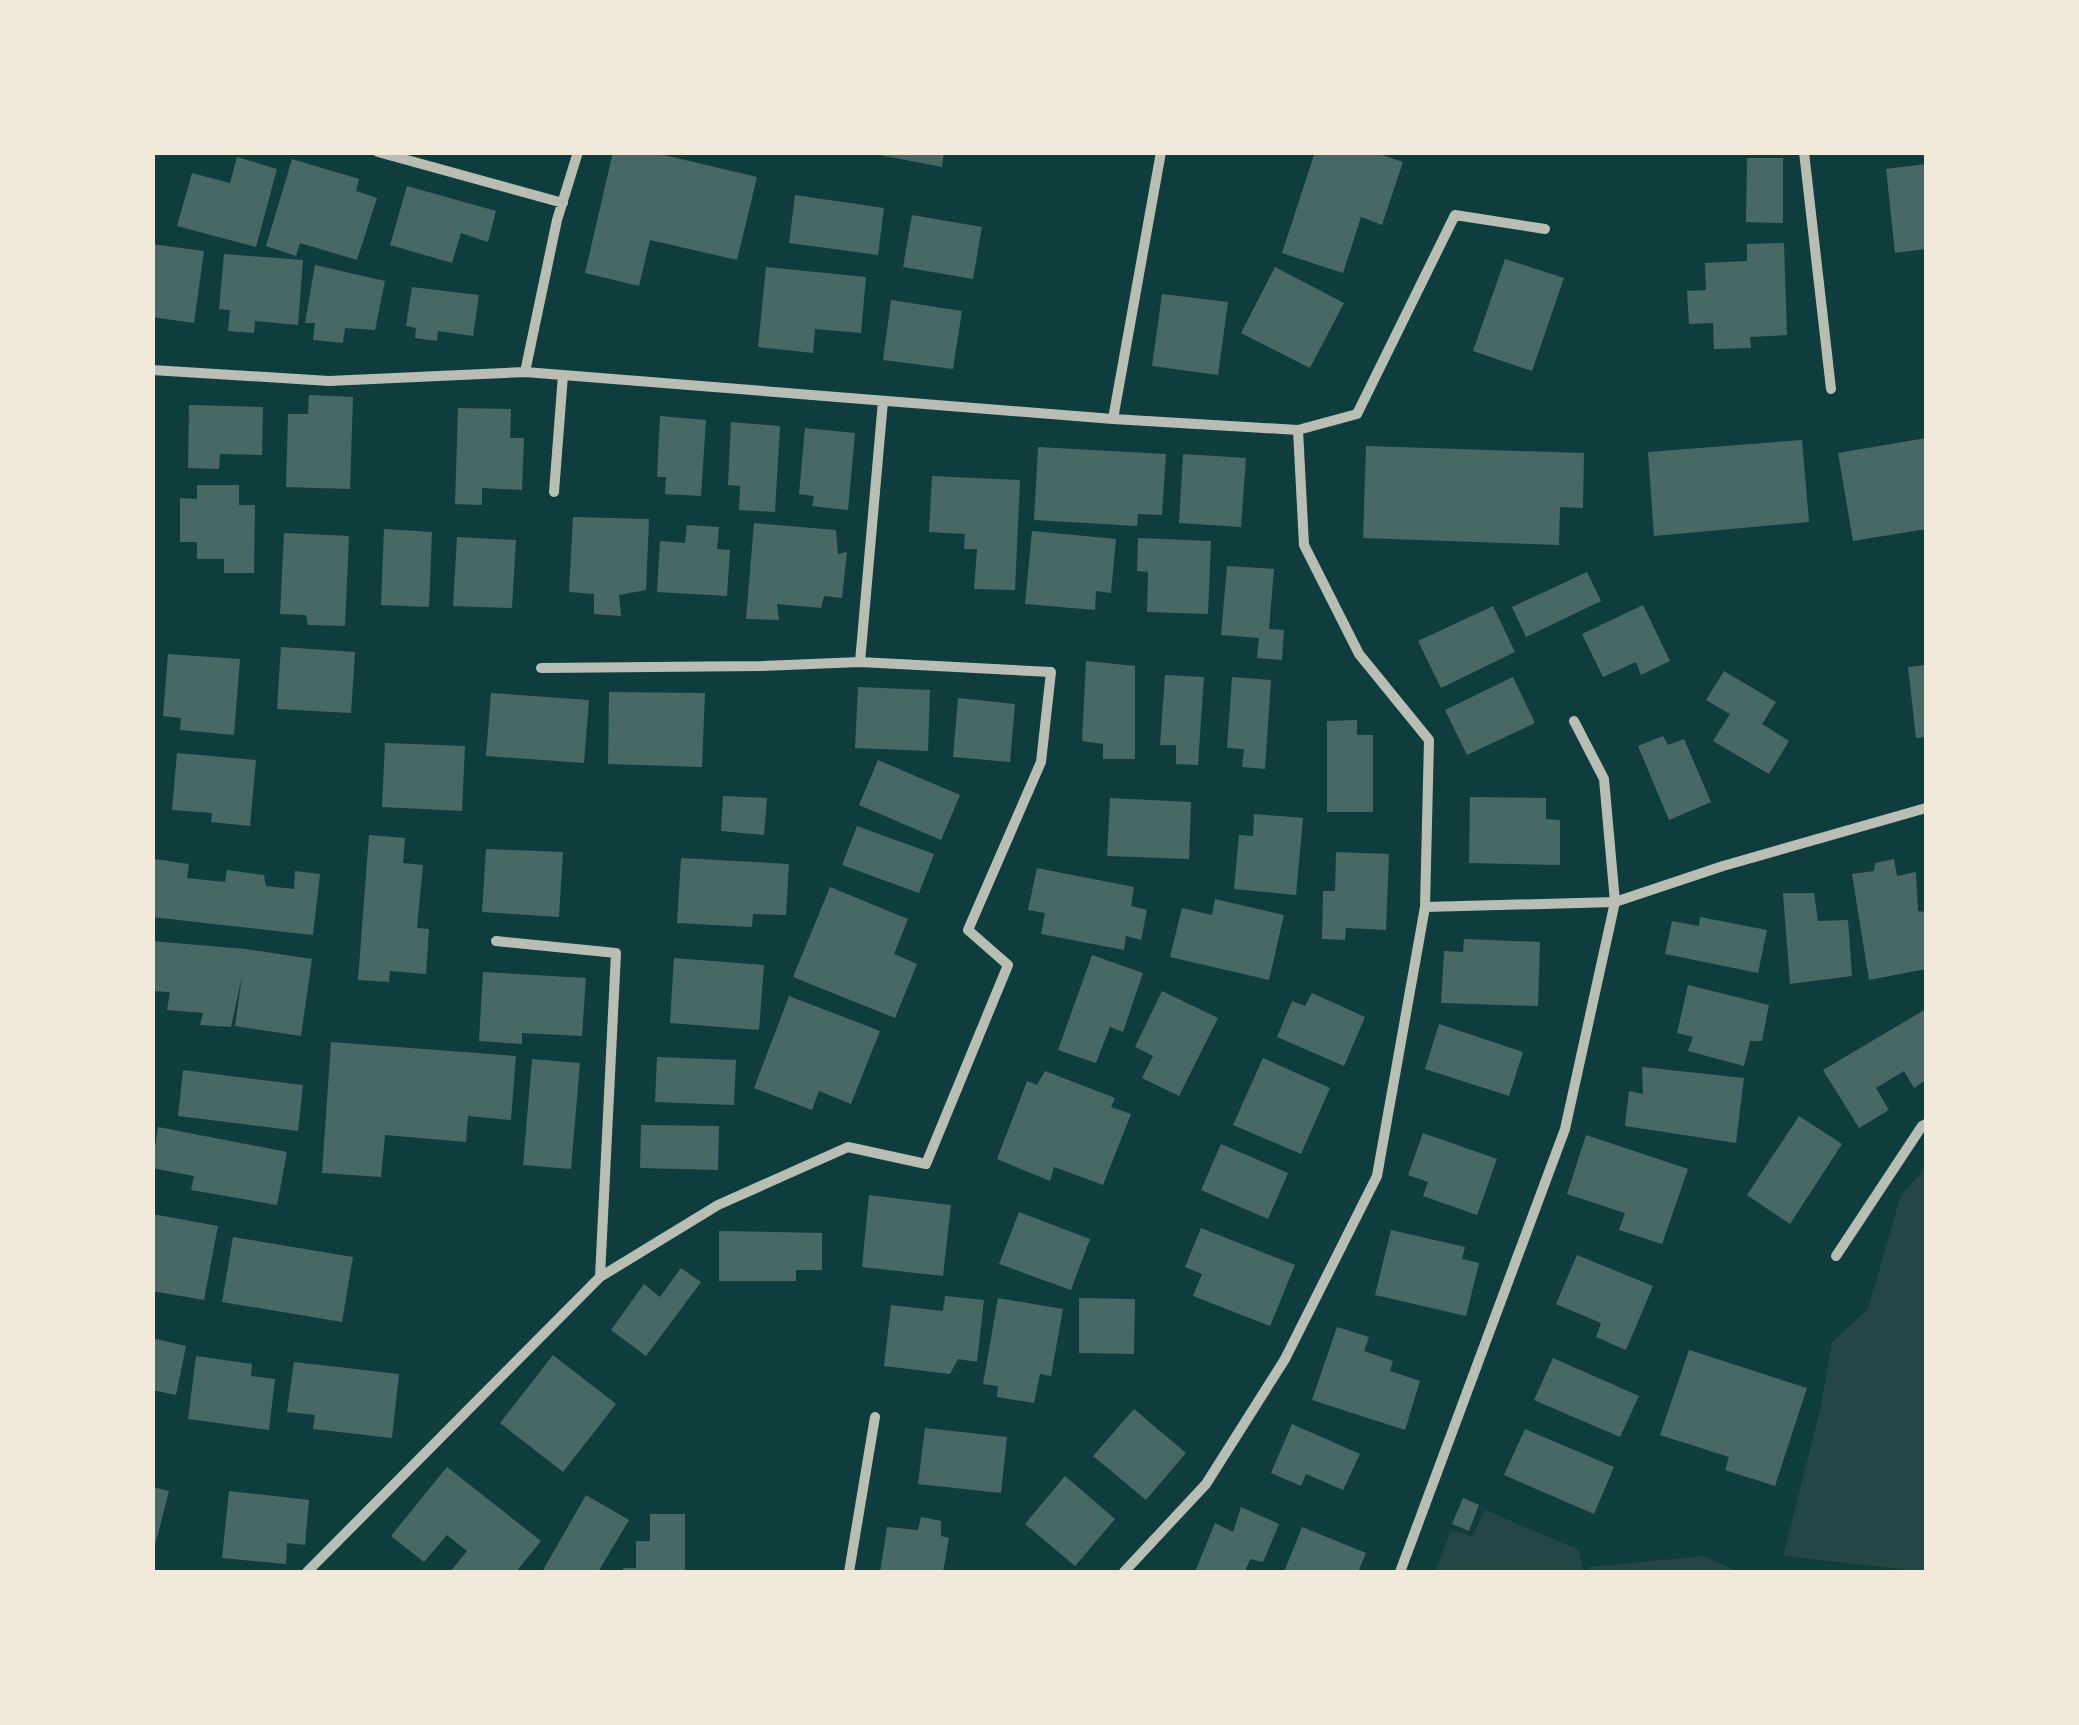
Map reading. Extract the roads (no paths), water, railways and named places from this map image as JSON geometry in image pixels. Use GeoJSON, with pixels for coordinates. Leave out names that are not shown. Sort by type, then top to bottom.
{"type":"FeatureCollection","features":[{"type":"Feature","properties":{"kind":"street"},"geometry":{"type":"LineString","coordinates":[[378,152],[562,203]]}},
{"type":"Feature","properties":{"kind":"street"},"geometry":{"type":"LineString","coordinates":[[525,372],[562,203],[578,152]]}},
{"type":"Feature","properties":{"kind":"street"},"geometry":{"type":"LineString","coordinates":[[1114,419],[1160,152]]}},
{"type":"Feature","properties":{"kind":"street"},"geometry":{"type":"LineString","coordinates":[[1804,152],[1831,389]]}},
{"type":"Feature","properties":{"kind":"street"},"geometry":{"type":"LineString","coordinates":[[152,383],[153,370],[328,380],[525,372],[1298,430],[1357,414],[1454,215],[1545,229]]}},
{"type":"Feature","properties":{"kind":"street"},"geometry":{"type":"LineString","coordinates":[[554,492],[563,375]]}},
{"type":"Feature","properties":{"kind":"street"},"geometry":{"type":"LineString","coordinates":[[860,662],[883,401]]}},
{"type":"Feature","properties":{"kind":"street"},"geometry":{"type":"LineString","coordinates":[[1124,1572],[1206,1484],[1285,1359],[1377,1176],[1425,907],[1429,740],[1359,654],[1304,545],[1298,430]]}},
{"type":"Feature","properties":{"kind":"street"},"geometry":{"type":"LineString","coordinates":[[307,1572],[600,1277],[718,1205],[848,1147],[926,1164],[1008,965],[968,930],[1041,762],[1051,672],[860,662],[541,668]]}},
{"type":"Feature","properties":{"kind":"street"},"geometry":{"type":"LineString","coordinates":[[1400,1572],[1565,1129],[1615,902],[1604,778],[1574,721]]}},
{"type":"Feature","properties":{"kind":"street"},"geometry":{"type":"LineString","coordinates":[[1425,907],[1615,902],[1926,808]]}},
{"type":"Feature","properties":{"kind":"street"},"geometry":{"type":"LineString","coordinates":[[496,941],[616,952],[600,1277]]}},
{"type":"Feature","properties":{"kind":"street"},"geometry":{"type":"LineString","coordinates":[[1836,1256],[1926,1124]]}},
{"type":"Feature","properties":{"kind":"street"},"geometry":{"type":"LineString","coordinates":[[849,1572],[875,1417]]}}]}
